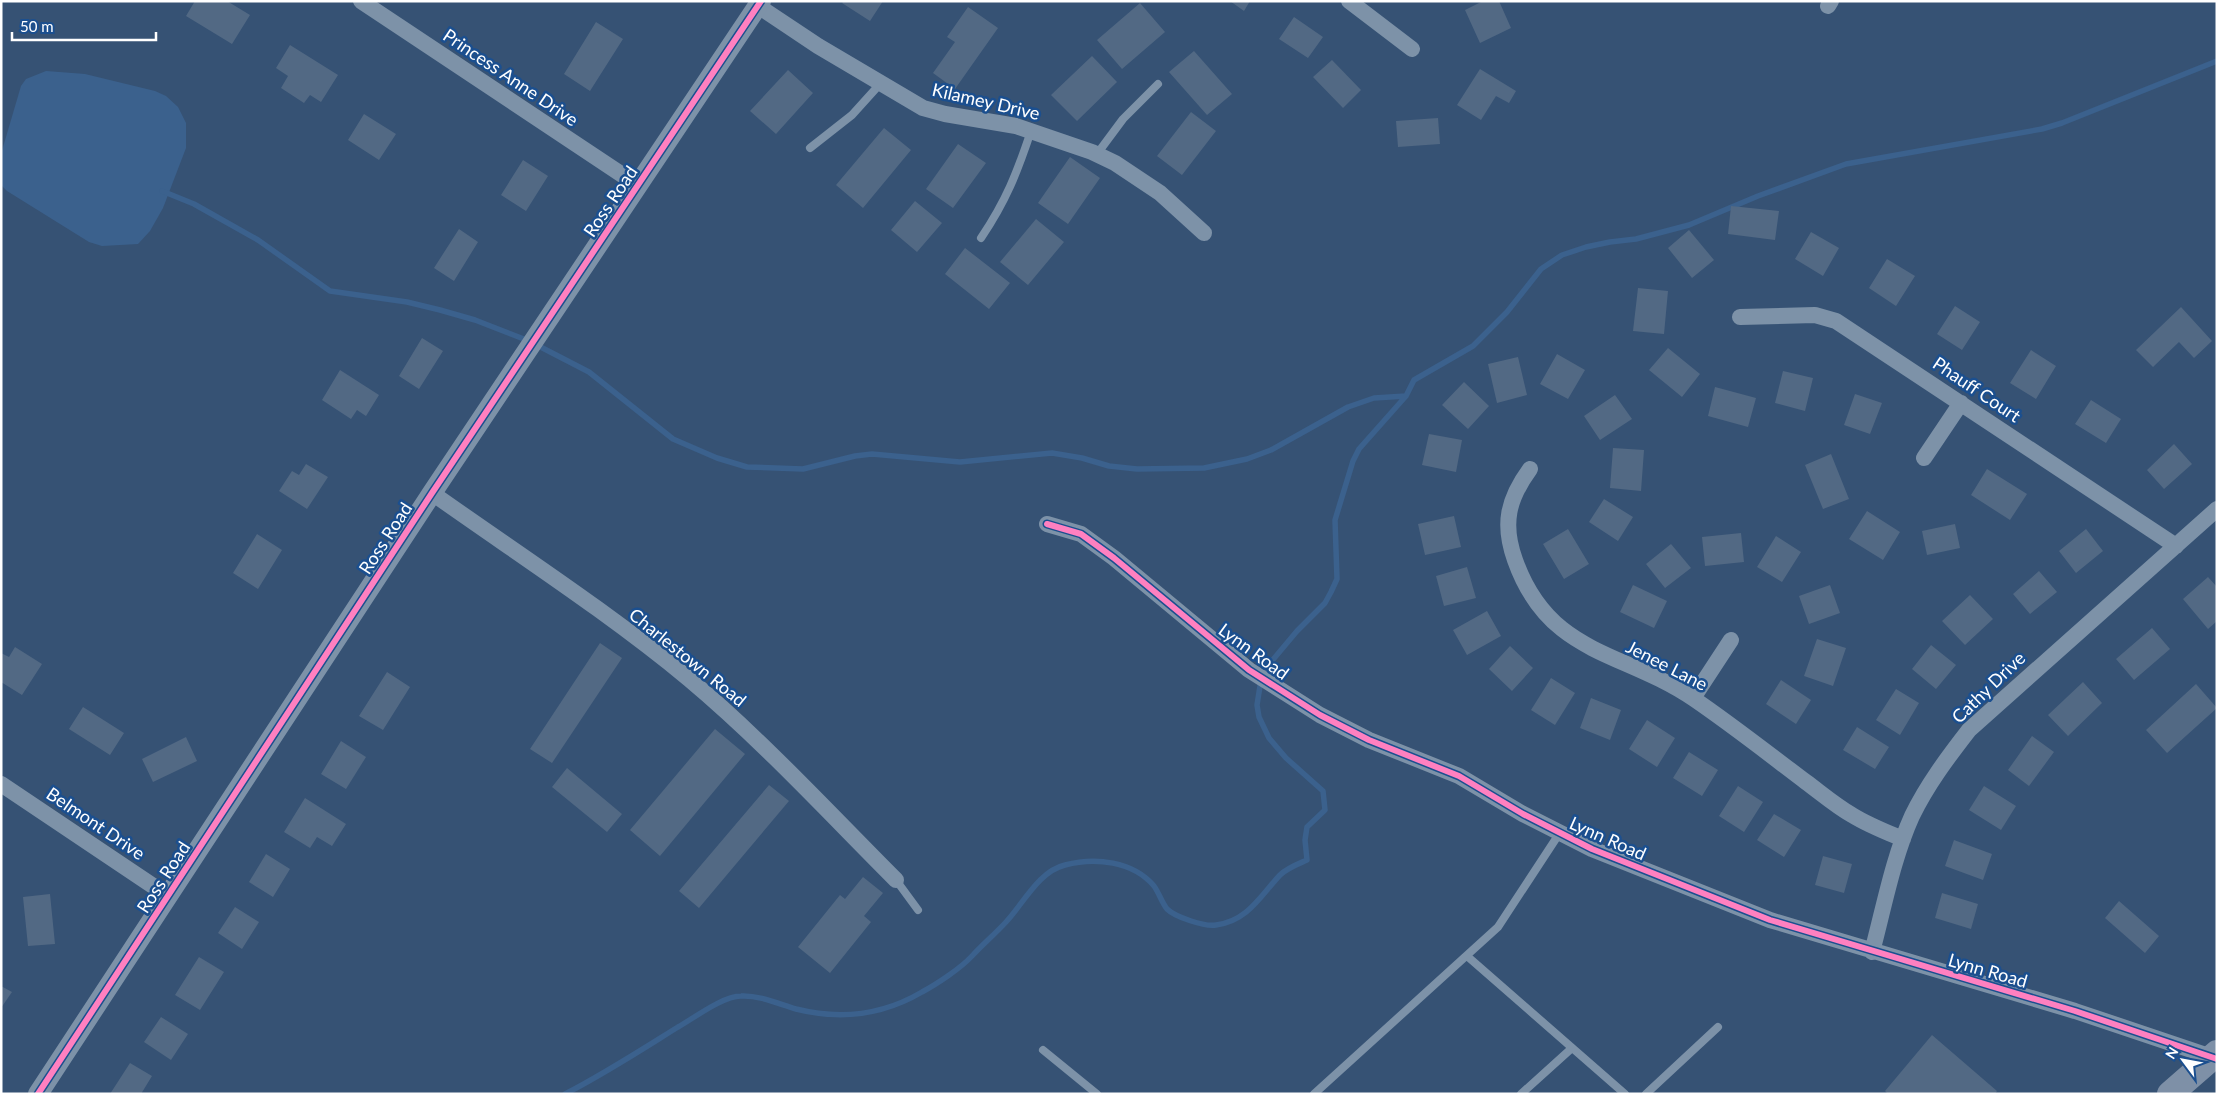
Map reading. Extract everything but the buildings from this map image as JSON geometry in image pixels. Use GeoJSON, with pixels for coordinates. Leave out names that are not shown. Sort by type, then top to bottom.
{"type":"FeatureCollection","features":[{"type":"Feature","properties":{"kind":"highway"},"geometry":{"type":"LineString","coordinates":[[2170,1094],[2215,1056]]}},
{"type":"Feature","properties":{"kind":"street","name":"Princess Anne Drive"},"geometry":{"type":"LineString","coordinates":[[361,1],[639,186]]}},
{"type":"Feature","properties":{"kind":"street"},"geometry":{"type":"LineString","coordinates":[[1349,1],[1412,49]]}},
{"type":"Feature","properties":{"kind":"street","name":"Ross Road"},"geometry":{"type":"LineString","coordinates":[[38,1094],[432,493],[759,4]]}},
{"type":"Feature","properties":{"kind":"street","name":"Kilamey Drive"},"geometry":{"type":"LineString","coordinates":[[759,4],[880,84],[923,108],[1031,131],[1097,154],[1136,175],[1160,193],[1204,233]]}},
{"type":"Feature","properties":{"kind":"street","name":"Phauff Court"},"geometry":{"type":"LineString","coordinates":[[1740,317],[1815,315],[1836,321],[2176,546]]}},
{"type":"Feature","properties":{"kind":"street"},"geometry":{"type":"LineString","coordinates":[[1924,458],[1961,402]]}},
{"type":"Feature","properties":{"kind":"street","name":"Jenee Lane"},"geometry":{"type":"LineString","coordinates":[[1530,469],[1517,486],[1510,506],[1507,527],[1511,551],[1521,577],[1532,598],[1548,616],[1568,634],[1594,651],[1659,679],[1693,698],[1850,815],[1903,839]]}},
{"type":"Feature","properties":{"kind":"street","name":"Charlestown Road"},"geometry":{"type":"LineString","coordinates":[[432,493],[638,640],[690,680],[734,719],[896,880]]}},
{"type":"Feature","properties":{"kind":"street","name":"Cathy Drive"},"geometry":{"type":"LineString","coordinates":[[1872,952],[1903,839],[1924,793],[1969,730],[2217,509]]}},
{"type":"Feature","properties":{"kind":"street","name":"Lynn Road"},"geometry":{"type":"LineString","coordinates":[[1047,524],[1081,534],[1114,558],[1249,670],[1320,714],[1369,740],[1459,776],[1559,834],[1710,898],[1770,920],[1872,952],[2075,1011],[2215,1056]]}},
{"type":"Feature","properties":{"kind":"street"},"geometry":{"type":"LineString","coordinates":[[1693,698],[1732,640]]}},
{"type":"Feature","properties":{"kind":"street","name":"Belmont Drive"},"geometry":{"type":"LineString","coordinates":[[1,784],[168,896]]}},
{"type":"Feature","properties":{"kind":"lane"},"geometry":{"type":"LineString","coordinates":[[810,148],[852,114],[880,84]]}},
{"type":"Feature","properties":{"kind":"lane"},"geometry":{"type":"LineString","coordinates":[[1097,154],[1123,119],[1158,84]]}},
{"type":"Feature","properties":{"kind":"lane"},"geometry":{"type":"LineString","coordinates":[[981,238],[1001,209],[1014,182],[1031,131]]}},
{"type":"Feature","properties":{"kind":"lane"},"geometry":{"type":"LineString","coordinates":[[1314,1094],[1498,928],[1559,834]]}},
{"type":"Feature","properties":{"kind":"lane"},"geometry":{"type":"LineString","coordinates":[[896,880],[918,910]]}},
{"type":"Feature","properties":{"kind":"lane"},"geometry":{"type":"LineString","coordinates":[[1467,956],[1625,1094]]}},
{"type":"Feature","properties":{"kind":"lane"},"geometry":{"type":"LineString","coordinates":[[1646,1094],[1718,1026]]}},
{"type":"Feature","properties":{"kind":"lane"},"geometry":{"type":"LineString","coordinates":[[1521,1094],[1572,1048]]}},
{"type":"Feature","properties":{"kind":"lane"},"geometry":{"type":"LineString","coordinates":[[1043,1050],[1097,1094]]}},
{"type":"Feature","properties":{"kind":"water"},"geometry":{"type":"Polygon","coordinates":[[[46,71],[85,74],[155,91],[166,96],[178,107],[186,123],[186,148],[163,208],[150,231],[138,244],[102,246],[89,242],[7,191],[1,185],[1,154],[21,86],[26,79],[46,71]]]}},
{"type":"Feature","properties":{"kind":"waterway"},"geometry":{"type":"LineString","coordinates":[[565,1094],[709,1008],[734,997],[755,997],[796,1009],[845,1015],[877,1010],[907,1000],[935,985],[962,966],[1006,922],[1039,881],[1056,868],[1065,865],[1089,861],[1125,866],[1135,871],[1154,886],[1167,909],[1176,915],[1198,923],[1211,925],[1227,923],[1245,913],[1280,875],[1293,866],[1307,860],[1305,840],[1307,827],[1325,810],[1323,791],[1286,758],[1269,738],[1259,717],[1257,705],[1260,686],[1271,662],[1297,631],[1325,603],[1331,592],[1337,579],[1335,520],[1353,461],[1359,449],[1406,396],[1414,380],[1473,346],[1507,312],[1541,269],[1562,255],[1586,247],[1636,239],[1689,225],[1758,196],[1846,164],[2042,129],[2062,123],[2217,61]]}},
{"type":"Feature","properties":{"kind":"waterway"},"geometry":{"type":"LineString","coordinates":[[162,191],[194,204],[258,240],[330,291],[407,302],[440,310],[475,320],[529,341],[589,372],[673,439],[717,458],[747,467],[803,469],[855,456],[872,454],[960,462],[1052,453],[1082,458],[1109,466],[1137,469],[1204,468],[1247,459],[1271,450],[1348,407],[1374,398],[1406,396]]}},
{"type":"Feature","properties":{"kind":"cycle path"},"geometry":{"type":"LineString","coordinates":[[38,1094],[432,493],[761,1]]}},
{"type":"Feature","properties":{"kind":"cycle path"},"geometry":{"type":"LineString","coordinates":[[1047,524],[1081,534],[1114,558],[1249,670],[1320,715],[1369,740],[1459,776],[1523,814],[1592,849],[1770,920],[2075,1011],[2217,1059]]}}]}
